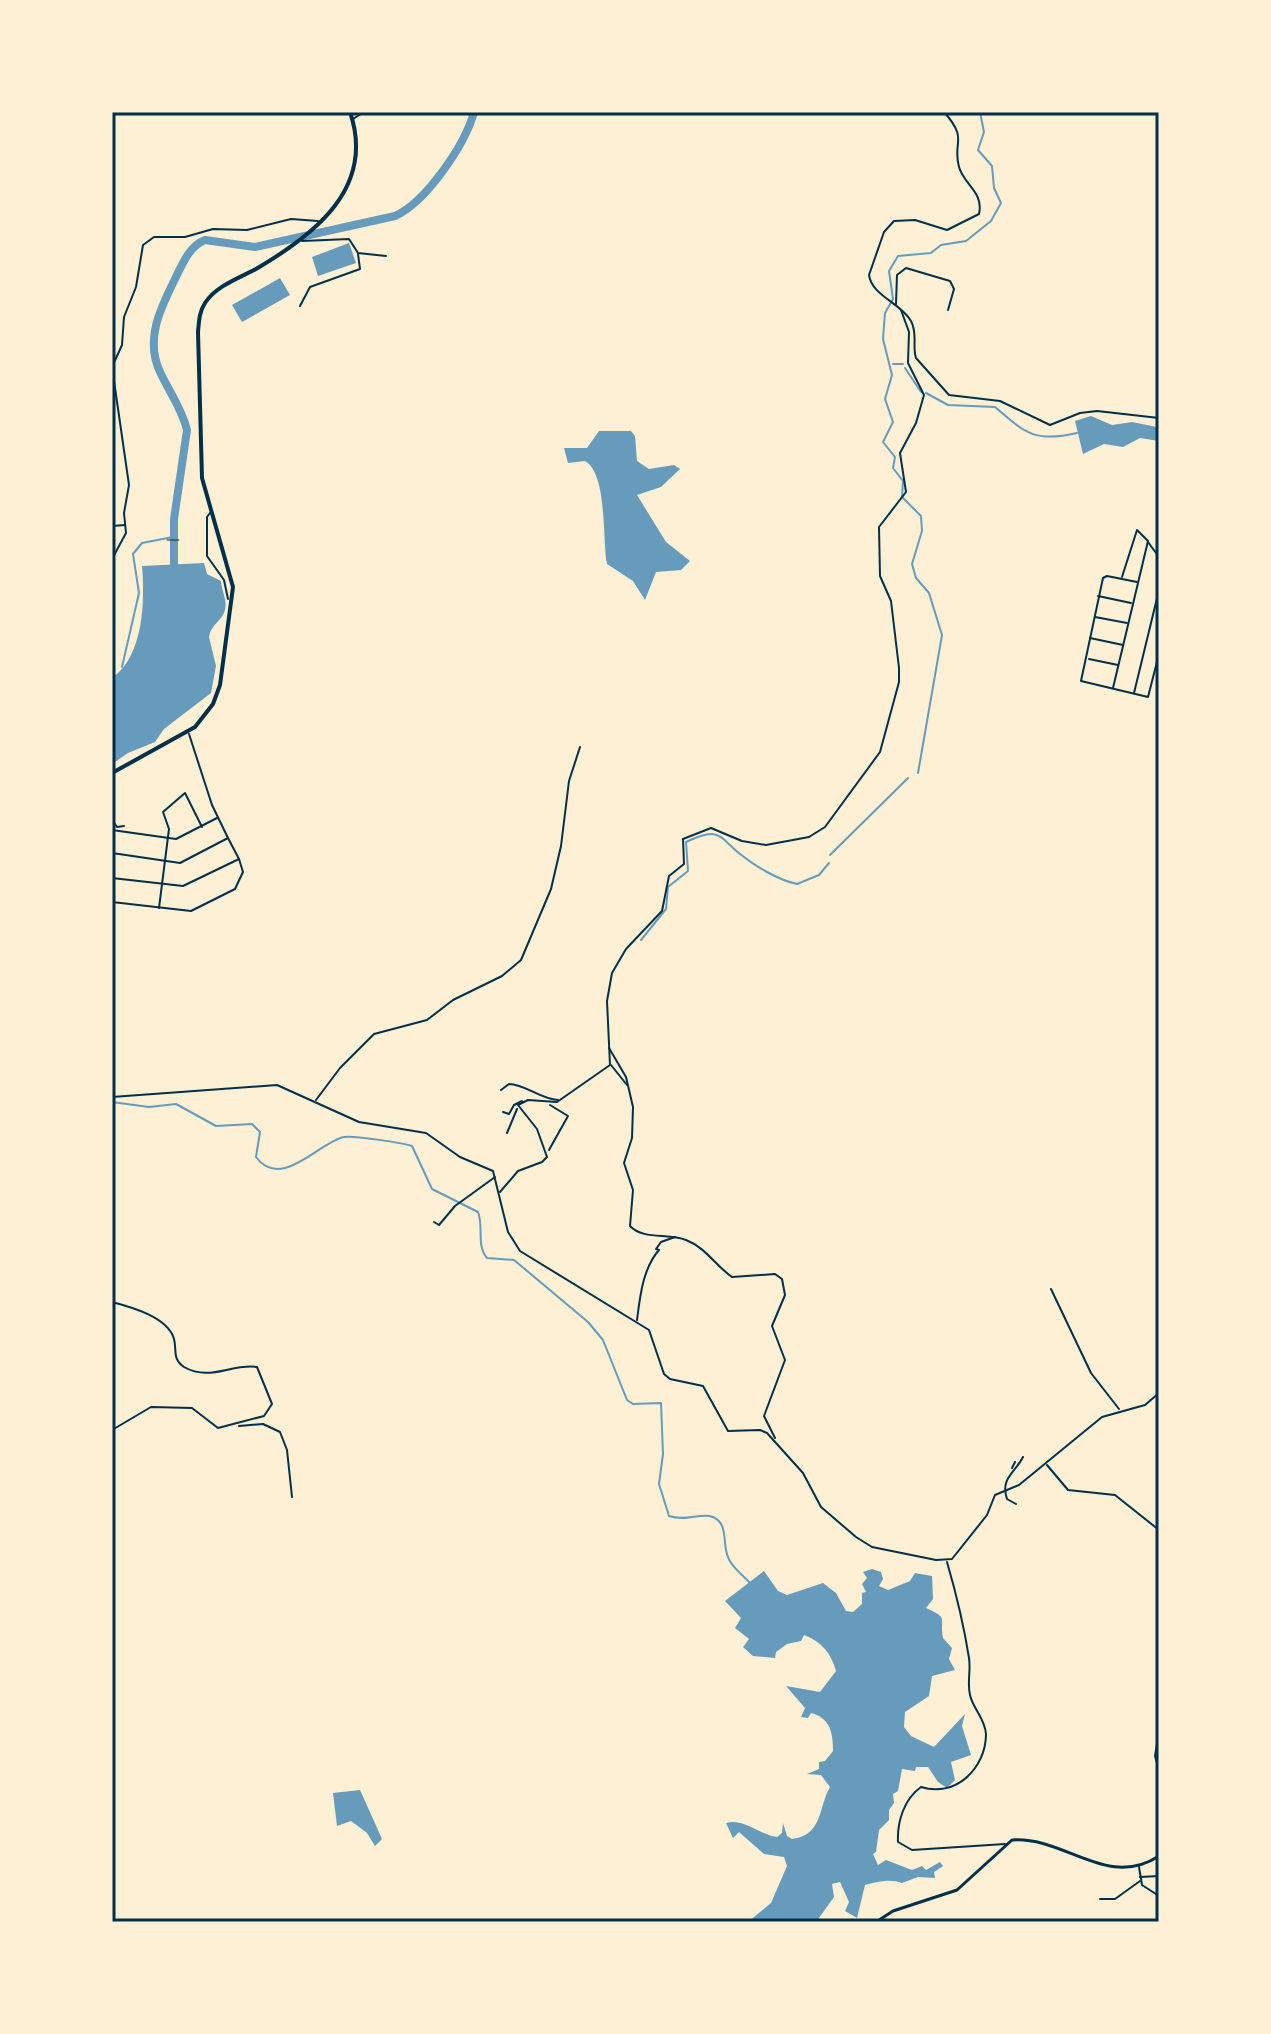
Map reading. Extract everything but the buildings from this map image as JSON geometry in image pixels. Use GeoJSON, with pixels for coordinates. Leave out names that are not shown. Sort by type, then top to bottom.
{"type":"FeatureCollection","features":[{"type":"Feature","properties":{"kind":"main road"},"geometry":{"type":"LineString","coordinates":[[112,773],[188,732],[203,719],[217,695],[232,606],[230,571],[210,513],[202,463],[198,332],[201,312],[220,289],[302,240],[334,211],[349,185],[356,154],[350,112]]}},
{"type":"Feature","properties":{"kind":"street"},"geometry":{"type":"LineString","coordinates":[[353,119],[364,112]]}},
{"type":"Feature","properties":{"kind":"street"},"geometry":{"type":"LineString","coordinates":[[944,112],[957,127],[959,166],[978,195],[980,210],[973,219],[947,230],[915,220],[889,224],[869,275],[873,287],[901,310],[914,330],[915,357],[953,397],[1000,401],[1050,425],[1077,414],[1097,411],[1159,418]]}},
{"type":"Feature","properties":{"kind":"street"},"geometry":{"type":"LineString","coordinates":[[112,559],[125,538],[128,479],[112,367],[122,345],[125,311],[136,287],[142,248],[148,239],[185,237],[219,229],[247,230],[291,219],[320,225]]}},
{"type":"Feature","properties":{"kind":"street"},"geometry":{"type":"LineString","coordinates":[[300,306],[310,287],[361,268],[352,240],[302,240]]}},
{"type":"Feature","properties":{"kind":"street"},"geometry":{"type":"LineString","coordinates":[[358,253],[386,256]]}},
{"type":"Feature","properties":{"kind":"street"},"geometry":{"type":"LineString","coordinates":[[893,303],[897,275],[906,268],[952,283],[948,310]]}},
{"type":"Feature","properties":{"kind":"street"},"geometry":{"type":"LineString","coordinates":[[629,1088],[610,1065],[607,1001],[612,973],[626,949],[662,911],[669,876],[684,864],[683,839],[711,828],[742,841],[766,845],[809,837],[825,827],[880,752],[899,682],[899,668],[891,601],[880,576],[879,527],[904,498],[906,480],[900,453],[916,423],[924,395],[908,363],[909,332],[901,310]]}},
{"type":"Feature","properties":{"kind":"street"},"geometry":{"type":"LineString","coordinates":[[112,391],[117,392]]}},
{"type":"Feature","properties":{"kind":"street"},"geometry":{"type":"LineString","coordinates":[[210,513],[207,517],[207,556],[225,583],[228,599]]}},
{"type":"Feature","properties":{"kind":"street"},"geometry":{"type":"LineString","coordinates":[[112,526],[126,525]]}},
{"type":"Feature","properties":{"kind":"street"},"geometry":{"type":"LineString","coordinates":[[1121,578],[1134,532],[1139,531],[1159,557]]}},
{"type":"Feature","properties":{"kind":"street"},"geometry":{"type":"LineString","coordinates":[[1113,689],[1148,541]]}},
{"type":"Feature","properties":{"kind":"street"},"geometry":{"type":"LineString","coordinates":[[1137,582],[1104,576],[1081,681],[1150,696],[1159,654]]}},
{"type":"Feature","properties":{"kind":"street"},"geometry":{"type":"LineString","coordinates":[[1134,694],[1159,590]]}},
{"type":"Feature","properties":{"kind":"street"},"geometry":{"type":"LineString","coordinates":[[1098,596],[1133,603]]}},
{"type":"Feature","properties":{"kind":"street"},"geometry":{"type":"LineString","coordinates":[[1095,617],[1128,624]]}},
{"type":"Feature","properties":{"kind":"street"},"geometry":{"type":"LineString","coordinates":[[1088,638],[1123,645]]}},
{"type":"Feature","properties":{"kind":"street"},"geometry":{"type":"LineString","coordinates":[[1088,658],[1119,666]]}},
{"type":"Feature","properties":{"kind":"street"},"geometry":{"type":"LineString","coordinates":[[112,902],[191,911],[235,889],[243,872],[218,818],[188,732]]}},
{"type":"Feature","properties":{"kind":"street"},"geometry":{"type":"LineString","coordinates":[[316,1101],[340,1068],[374,1034],[431,1018],[453,1000],[492,982],[521,960],[551,889],[561,846],[570,773],[580,747]]}},
{"type":"Feature","properties":{"kind":"street"},"geometry":{"type":"LineString","coordinates":[[159,908],[169,829],[163,812],[185,793],[202,827]]}},
{"type":"Feature","properties":{"kind":"street"},"geometry":{"type":"LineString","coordinates":[[112,830],[168,839],[181,838],[218,818]]}},
{"type":"Feature","properties":{"kind":"street"},"geometry":{"type":"LineString","coordinates":[[112,820],[117,827],[124,826]]}},
{"type":"Feature","properties":{"kind":"street"},"geometry":{"type":"LineString","coordinates":[[112,853],[183,862],[228,838]]}},
{"type":"Feature","properties":{"kind":"street"},"geometry":{"type":"LineString","coordinates":[[112,878],[188,885],[239,859]]}},
{"type":"Feature","properties":{"kind":"street"},"geometry":{"type":"LineString","coordinates":[[608,1047],[629,1088],[633,1128],[624,1163],[633,1190],[630,1226],[638,1232],[676,1237],[699,1246],[732,1277],[772,1274],[782,1279],[785,1295],[772,1326],[785,1360],[764,1416],[776,1435],[773,1440]]}},
{"type":"Feature","properties":{"kind":"street"},"geometry":{"type":"LineString","coordinates":[[503,1112],[509,1114],[514,1105],[523,1101],[549,1103],[563,1099],[610,1065]]}},
{"type":"Feature","properties":{"kind":"street"},"geometry":{"type":"LineString","coordinates":[[112,1097],[268,1084],[371,1125],[426,1133],[460,1157],[487,1166],[495,1177],[510,1238],[520,1251],[637,1322],[652,1335],[664,1374],[670,1379],[703,1386],[726,1429],[736,1433],[760,1430],[773,1440],[803,1473],[821,1507],[872,1547],[947,1562],[960,1554],[987,1515],[995,1495],[1015,1488],[1102,1417],[1145,1405],[1159,1393]]}},
{"type":"Feature","properties":{"kind":"street"},"geometry":{"type":"LineString","coordinates":[[501,1090],[509,1084],[517,1084],[547,1099],[563,1099]]}},
{"type":"Feature","properties":{"kind":"street"},"geometry":{"type":"LineString","coordinates":[[507,1133],[523,1101]]}},
{"type":"Feature","properties":{"kind":"street"},"geometry":{"type":"LineString","coordinates":[[499,1193],[518,1171],[544,1161],[568,1116],[549,1103]]}},
{"type":"Feature","properties":{"kind":"street"},"geometry":{"type":"LineString","coordinates":[[517,1109],[536,1126],[548,1151]]}},
{"type":"Feature","properties":{"kind":"street"},"geometry":{"type":"LineString","coordinates":[[434,1222],[439,1225],[463,1200],[495,1177]]}},
{"type":"Feature","properties":{"kind":"street"},"geometry":{"type":"LineString","coordinates":[[637,1322],[641,1289],[651,1260],[659,1250],[655,1250],[661,1242],[676,1237]]}},
{"type":"Feature","properties":{"kind":"street"},"geometry":{"type":"LineString","coordinates":[[1051,1289],[1090,1371],[1118,1404],[1119,1410]]}},
{"type":"Feature","properties":{"kind":"street"},"geometry":{"type":"LineString","coordinates":[[112,1302],[143,1312],[170,1332],[175,1342],[174,1353],[183,1366],[213,1374],[257,1367],[272,1408],[264,1416],[235,1426]]}},
{"type":"Feature","properties":{"kind":"street"},"geometry":{"type":"LineString","coordinates":[[112,1430],[141,1411],[156,1406],[192,1408],[214,1426],[263,1424],[280,1432],[287,1450],[292,1497]]}},
{"type":"Feature","properties":{"kind":"street"},"geometry":{"type":"LineString","coordinates":[[1012,1469],[1023,1457]]}},
{"type":"Feature","properties":{"kind":"street"},"geometry":{"type":"LineString","coordinates":[[1015,1462],[1005,1491],[1007,1499],[1016,1504]]}},
{"type":"Feature","properties":{"kind":"street"},"geometry":{"type":"LineString","coordinates":[[1046,1464],[1068,1490],[1115,1495],[1159,1530]]}},
{"type":"Feature","properties":{"kind":"street"},"geometry":{"type":"LineString","coordinates":[[947,1562],[969,1660],[970,1695],[984,1723],[985,1743],[972,1771],[954,1789],[942,1793],[921,1787],[910,1797],[900,1823],[898,1842],[912,1850],[1031,1841],[1105,1867],[1139,1866],[1159,1856]]}},
{"type":"Feature","properties":{"kind":"street"},"geometry":{"type":"LineString","coordinates":[[1159,1732],[1155,1756],[1159,1771]]}},
{"type":"Feature","properties":{"kind":"street"},"geometry":{"type":"LineString","coordinates":[[876,1922],[893,1911],[957,1890],[1005,1844]]}},
{"type":"Feature","properties":{"kind":"street"},"geometry":{"type":"LineString","coordinates":[[1139,1866],[1140,1879],[1147,1890],[1159,1896]]}},
{"type":"Feature","properties":{"kind":"street"},"geometry":{"type":"LineString","coordinates":[[1100,1899],[1115,1899],[1140,1879],[1159,1876]]}},
{"type":"Feature","properties":{"kind":"lane"},"geometry":{"type":"LineString","coordinates":[[167,540],[179,540]]}},
{"type":"Feature","properties":{"kind":"water"},"geometry":{"type":"Polygon","coordinates":[[[349,243],[356,263],[318,276],[312,257],[349,243]]]}},
{"type":"Feature","properties":{"kind":"water"},"geometry":{"type":"Polygon","coordinates":[[[280,278],[290,295],[242,322],[232,305],[280,278]]]}},
{"type":"Feature","properties":{"kind":"water"},"geometry":{"type":"Polygon","coordinates":[[[1091,416],[1112,425],[1132,422],[1157,427],[1159,441],[1140,438],[1123,447],[1104,444],[1083,454],[1075,421],[1091,416]]]}},
{"type":"Feature","properties":{"kind":"water"},"geometry":{"type":"Polygon","coordinates":[[[599,431],[631,431],[635,436],[637,461],[649,469],[674,465],[680,469],[661,487],[637,495],[666,542],[690,561],[681,570],[656,572],[645,600],[633,581],[607,564],[601,493],[592,468],[585,461],[568,463],[564,448],[587,448],[599,431]]]}},
{"type":"Feature","properties":{"kind":"water"},"geometry":{"type":"Polygon","coordinates":[[[204,563],[207,574],[221,581],[226,605],[209,637],[216,666],[211,693],[164,729],[155,742],[128,753],[112,764],[112,678],[131,656],[136,642],[142,611],[142,566],[204,563]]]}},
{"type":"Feature","properties":{"kind":"water"},"geometry":{"type":"Polygon","coordinates":[[[872,1569],[881,1572],[883,1579],[879,1586],[888,1590],[910,1581],[915,1573],[932,1576],[933,1599],[926,1608],[942,1619],[943,1638],[952,1648],[949,1659],[955,1670],[932,1676],[929,1696],[905,1712],[904,1727],[911,1736],[934,1747],[965,1714],[962,1726],[971,1755],[951,1762],[955,1780],[947,1788],[938,1782],[928,1767],[916,1767],[915,1771],[902,1769],[898,1791],[893,1794],[889,1820],[879,1830],[876,1852],[873,1854],[878,1865],[886,1860],[912,1870],[922,1866],[926,1870],[940,1862],[943,1866],[934,1872],[935,1878],[918,1877],[902,1883],[888,1881],[865,1885],[857,1918],[845,1911],[849,1902],[840,1882],[832,1884],[834,1897],[816,1922],[748,1922],[771,1903],[787,1866],[784,1857],[764,1854],[739,1832],[733,1838],[726,1823],[739,1823],[777,1837],[782,1833],[783,1823],[787,1836],[792,1839],[809,1832],[814,1826],[830,1787],[821,1775],[807,1774],[819,1769],[819,1762],[825,1761],[833,1751],[832,1738],[822,1718],[811,1713],[808,1718],[801,1717],[805,1708],[786,1686],[820,1692],[836,1671],[825,1649],[804,1635],[801,1641],[787,1644],[776,1652],[775,1658],[753,1656],[743,1647],[749,1639],[735,1628],[741,1618],[725,1601],[764,1571],[778,1591],[787,1595],[823,1583],[836,1593],[846,1611],[853,1612],[862,1604],[862,1593],[866,1592],[862,1584],[867,1578],[863,1572],[872,1569]]]}},
{"type":"Feature","properties":{"kind":"water"},"geometry":{"type":"Polygon","coordinates":[[[360,1790],[382,1839],[375,1846],[367,1833],[351,1821],[337,1826],[333,1793],[360,1790]]]}},
{"type":"Feature","properties":{"kind":"waterway"},"geometry":{"type":"LineString","coordinates":[[174,572],[174,519],[187,430],[156,362],[154,337],[164,302],[187,256],[205,240],[255,247],[395,216],[419,198],[443,171],[462,140],[474,112]]}},
{"type":"Feature","properties":{"kind":"waterway"},"geometry":{"type":"LineString","coordinates":[[918,773],[942,635],[929,593],[916,578],[912,564],[922,531],[921,516],[902,497],[903,481],[893,468],[895,457],[883,442],[893,422],[885,399],[892,375],[883,339],[885,313],[893,299],[889,271],[898,256],[931,253],[941,245],[966,241],[991,221],[1001,203],[994,188],[992,166],[978,150],[984,132],[980,112]]}},
{"type":"Feature","properties":{"kind":"waterway"},"geometry":{"type":"LineString","coordinates":[[893,364],[903,364]]}},
{"type":"Feature","properties":{"kind":"waterway"},"geometry":{"type":"LineString","coordinates":[[905,368],[921,392]]}},
{"type":"Feature","properties":{"kind":"waterway"},"geometry":{"type":"LineString","coordinates":[[926,393],[948,405],[995,407],[1032,434],[1051,437],[1077,433]]}},
{"type":"Feature","properties":{"kind":"waterway"},"geometry":{"type":"LineString","coordinates":[[122,667],[139,593],[133,554],[142,543],[173,537]]}},
{"type":"Feature","properties":{"kind":"waterway"},"geometry":{"type":"LineString","coordinates":[[830,855],[908,778]]}},
{"type":"Feature","properties":{"kind":"waterway"},"geometry":{"type":"LineString","coordinates":[[641,940],[666,909],[668,887],[688,871],[686,842],[697,837],[718,835],[760,868],[797,884],[819,875],[829,863]]}},
{"type":"Feature","properties":{"kind":"waterway"},"geometry":{"type":"LineString","coordinates":[[112,1102],[149,1107],[176,1104],[216,1126],[252,1124],[260,1132],[256,1157],[266,1166],[277,1169],[300,1162],[344,1137],[412,1146],[432,1189],[478,1212],[482,1248],[487,1258],[514,1260],[588,1322],[603,1340],[627,1400],[633,1404],[661,1403],[663,1454],[659,1484],[669,1516],[708,1516],[718,1520],[723,1529],[729,1561],[749,1582]]}}]}
